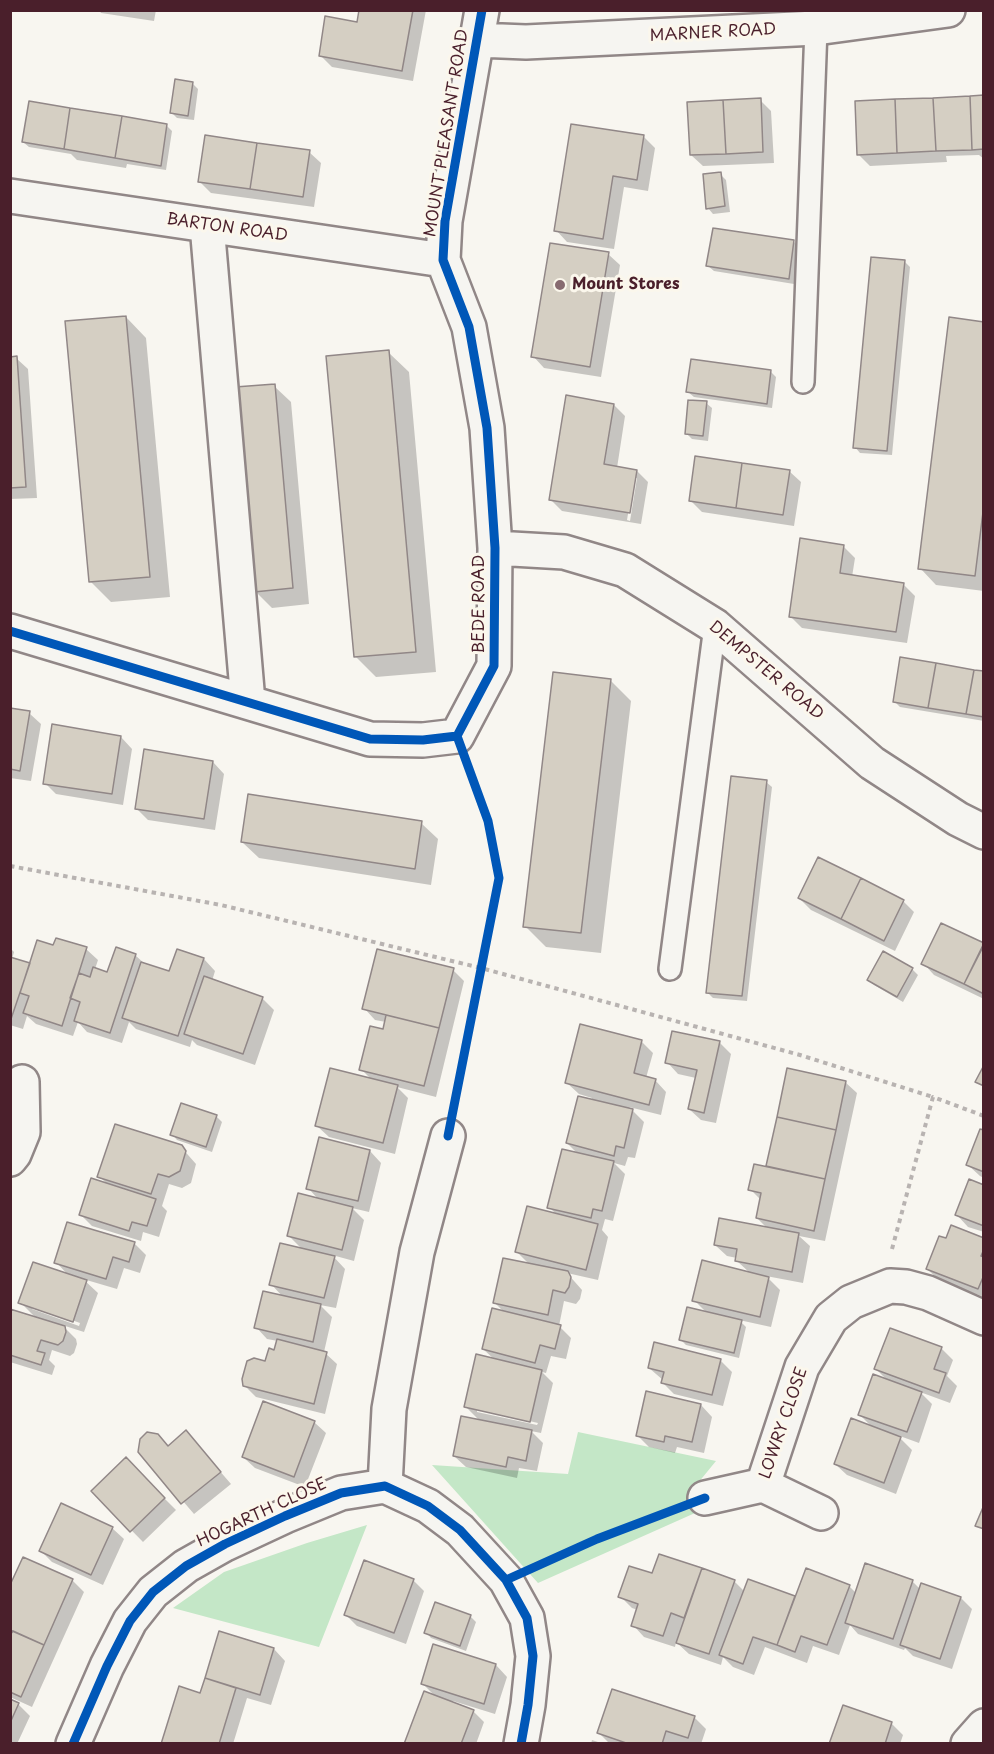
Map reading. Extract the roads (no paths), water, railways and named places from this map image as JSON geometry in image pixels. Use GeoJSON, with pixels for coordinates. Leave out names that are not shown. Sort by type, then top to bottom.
{"type":"FeatureCollection","features":[{"type":"Feature","properties":{"kind":"street","name":"MARNER ROAD"},"geometry":{"type":"LineString","coordinates":[[479,25],[526,42],[816,28],[948,10]]}},
{"type":"Feature","properties":{"kind":"street","name":"MOUNT PLEASANT ROAD"},"geometry":{"type":"LineString","coordinates":[[443,260],[445,221],[479,25]]}},
{"type":"Feature","properties":{"kind":"street","name":"BARTON ROAD"},"geometry":{"type":"LineString","coordinates":[[10,196],[443,260]]}},
{"type":"Feature","properties":{"kind":"street"},"geometry":{"type":"LineString","coordinates":[[207,225],[248,702]]}},
{"type":"Feature","properties":{"kind":"street","name":"BEDE ROAD"},"geometry":{"type":"LineString","coordinates":[[10,631],[370,739],[423,741],[457,736],[494,666],[495,548],[487,428],[471,338],[469,327],[443,260]]}},
{"type":"Feature","properties":{"kind":"street","name":"DEMPSTER ROAD"},"geometry":{"type":"LineString","coordinates":[[495,548],[564,552],[625,570],[715,626],[872,763],[958,819],[984,832]]}},
{"type":"Feature","properties":{"kind":"street"},"geometry":{"type":"LineString","coordinates":[[10,1159],[14,1155],[23,1132],[16,1080]]}},
{"type":"Feature","properties":{"kind":"street"},"geometry":{"type":"LineString","coordinates":[[448,1136],[417,1252],[389,1409],[385,1486],[428,1506],[460,1530],[506,1580],[527,1618],[533,1656],[521,1743]]}},
{"type":"Feature","properties":{"kind":"street","name":"LOWRY CLOSE"},"geometry":{"type":"LineString","coordinates":[[763,1485],[802,1368],[831,1318],[851,1302],[890,1286],[906,1287],[928,1293],[984,1318]]}},
{"type":"Feature","properties":{"kind":"street","name":"LOWRY CLOSE"},"geometry":{"type":"LineString","coordinates":[[705,1498],[763,1485],[821,1513]]}},
{"type":"Feature","properties":{"kind":"street","name":"HOGARTH CLOSE"},"geometry":{"type":"LineString","coordinates":[[73,1743],[130,1621],[153,1592],[186,1566],[225,1544],[285,1516],[340,1493],[385,1486]]}},
{"type":"Feature","properties":{"kind":"street"},"geometry":{"type":"LineString","coordinates":[[968,1743],[984,1725]]}},
{"type":"Feature","properties":{"kind":"lane"},"geometry":{"type":"LineString","coordinates":[[803,382],[816,28]]}},
{"type":"Feature","properties":{"kind":"lane"},"geometry":{"type":"LineString","coordinates":[[670,969],[715,626]]}},
{"type":"Feature","properties":{"kind":"place","name":"Mount Stores"},"geometry":{"type":"Point","coordinates":[560,285]}}]}
